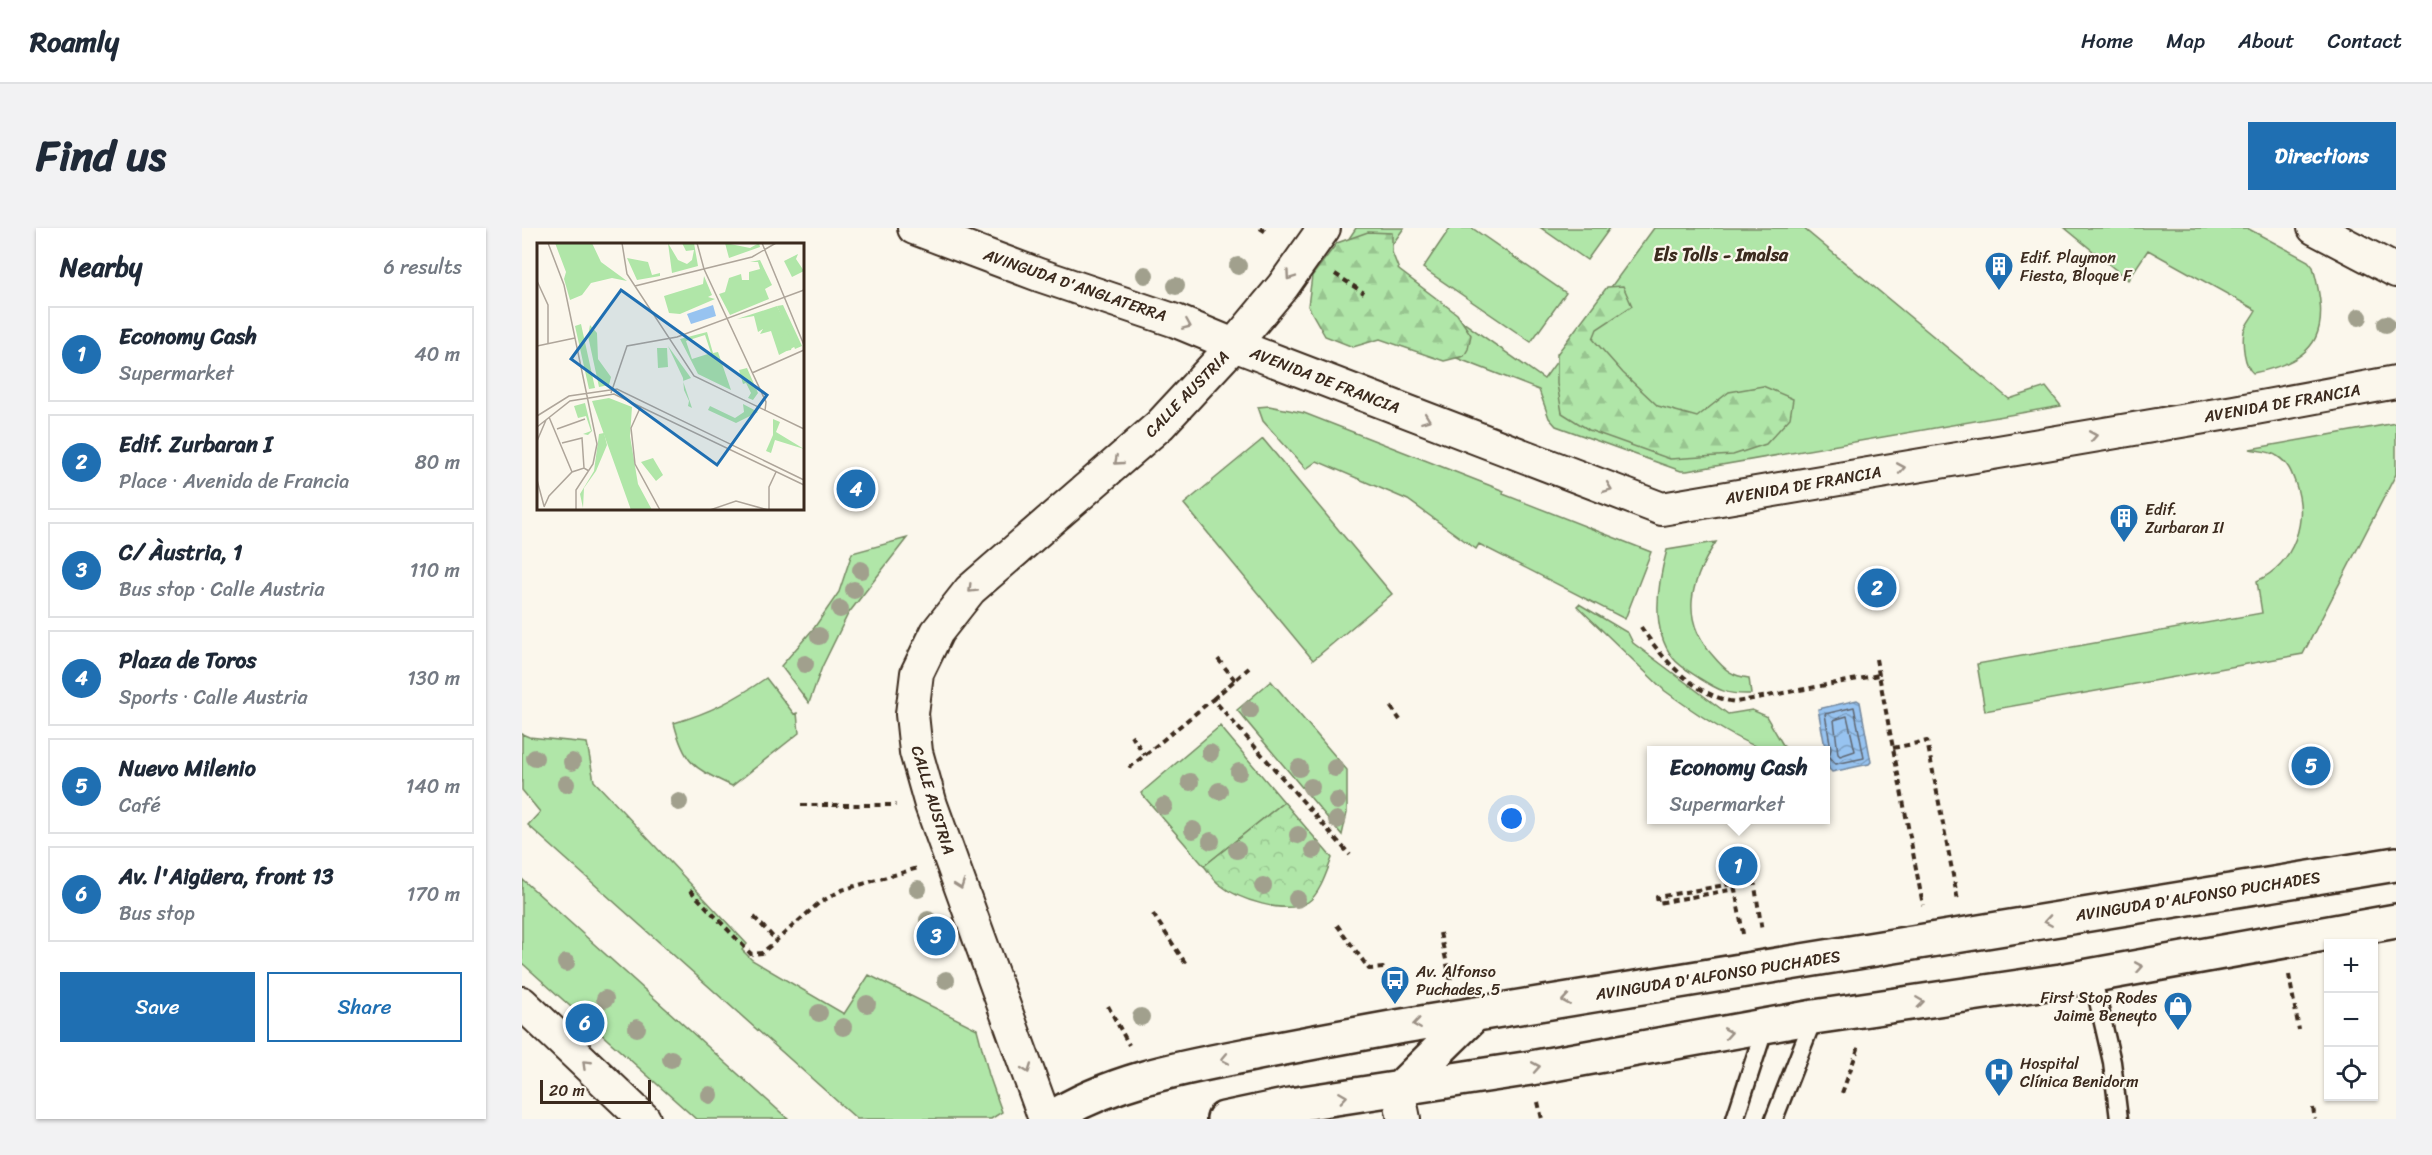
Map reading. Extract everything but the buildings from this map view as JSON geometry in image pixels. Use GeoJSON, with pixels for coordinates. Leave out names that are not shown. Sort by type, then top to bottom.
{"type":"FeatureCollection","features":[{"type":"Feature","properties":{"kind":"main road","name":"AVINGUDA D'ALFONSO PUCHADES"},"geometry":{"type":"LineString","coordinates":[[1050,1119],[1093,1096],[1147,1077],[1396,1027],[2396,864]]}},
{"type":"Feature","properties":{"kind":"main road"},"geometry":{"type":"LineString","coordinates":[[1224,1119],[1290,1105],[1401,1104],[1814,1017],[2092,975],[2396,921]]}},
{"type":"Feature","properties":{"kind":"main road"},"geometry":{"type":"LineString","coordinates":[[1401,1104],[1466,1016]]}},
{"type":"Feature","properties":{"kind":"street","name":"AVINGUDA D'ANGLATERRA"},"geometry":{"type":"LineString","coordinates":[[914,228],[1039,275],[1176,321],[1234,345]]}},
{"type":"Feature","properties":{"kind":"street","name":"CALLE AUSTRIA"},"geometry":{"type":"LineString","coordinates":[[1045,1119],[931,805],[916,753],[912,714],[916,673],[937,632],[970,590],[1160,425],[1234,345],[1283,286],[1324,228]]}},
{"type":"Feature","properties":{"kind":"street"},"geometry":{"type":"LineString","coordinates":[[2314,228],[2396,271]]}},
{"type":"Feature","properties":{"kind":"street","name":"AVENIDA DE FRANCIA"},"geometry":{"type":"LineString","coordinates":[[1234,345],[1662,509],[2396,382]]}},
{"type":"Feature","properties":{"kind":"street"},"geometry":{"type":"LineString","coordinates":[[522,1003],[644,1119]]}},
{"type":"Feature","properties":{"kind":"lane"},"geometry":{"type":"LineString","coordinates":[[2092,975],[2112,1062],[2119,1119]]}},
{"type":"Feature","properties":{"kind":"lane"},"geometry":{"type":"LineString","coordinates":[[1774,1119],[1814,1017]]}},
{"type":"Feature","properties":{"kind":"lane"},"geometry":{"type":"LineString","coordinates":[[1736,1119],[1765,1027]]}},
{"type":"Feature","properties":{"kind":"path"},"geometry":{"type":"LineString","coordinates":[[1260,228],[1266,232]]}},
{"type":"Feature","properties":{"kind":"path"},"geometry":{"type":"LineString","coordinates":[[1335,273],[1365,293]]}},
{"type":"Feature","properties":{"kind":"path"},"geometry":{"type":"LineString","coordinates":[[1641,627],[1657,652],[1719,700],[1736,702],[1879,675]]}},
{"type":"Feature","properties":{"kind":"path"},"geometry":{"type":"LineString","coordinates":[[1218,659],[1235,681]]}},
{"type":"Feature","properties":{"kind":"path"},"geometry":{"type":"LineString","coordinates":[[1876,659],[1930,941]]}},
{"type":"Feature","properties":{"kind":"path"},"geometry":{"type":"LineString","coordinates":[[1129,768],[1249,668]]}},
{"type":"Feature","properties":{"kind":"path"},"geometry":{"type":"LineString","coordinates":[[1213,699],[1350,855]]}},
{"type":"Feature","properties":{"kind":"path"},"geometry":{"type":"LineString","coordinates":[[1391,707],[1400,720]]}},
{"type":"Feature","properties":{"kind":"path"},"geometry":{"type":"LineString","coordinates":[[1131,735],[1145,755]]}},
{"type":"Feature","properties":{"kind":"path"},"geometry":{"type":"LineString","coordinates":[[1893,748],[1927,741],[1965,934]]}},
{"type":"Feature","properties":{"kind":"path"},"geometry":{"type":"LineString","coordinates":[[801,805],[931,805]]}},
{"type":"Feature","properties":{"kind":"path"},"geometry":{"type":"LineString","coordinates":[[690,890],[751,954],[762,953],[819,903],[842,890],[950,858]]}},
{"type":"Feature","properties":{"kind":"path"},"geometry":{"type":"LineString","coordinates":[[1753,879],[1759,969],[1736,889],[1658,903],[1657,897],[1753,879]]}},
{"type":"Feature","properties":{"kind":"path"},"geometry":{"type":"LineString","coordinates":[[1153,914],[1186,964]]}},
{"type":"Feature","properties":{"kind":"path"},"geometry":{"type":"LineString","coordinates":[[754,916],[776,940]]}},
{"type":"Feature","properties":{"kind":"path"},"geometry":{"type":"LineString","coordinates":[[1337,925],[1369,969],[1383,968],[1389,977],[1396,1027]]}},
{"type":"Feature","properties":{"kind":"path"},"geometry":{"type":"LineString","coordinates":[[1440,933],[1466,1016]]}},
{"type":"Feature","properties":{"kind":"path"},"geometry":{"type":"LineString","coordinates":[[2282,942],[2299,1030]]}},
{"type":"Feature","properties":{"kind":"path"},"geometry":{"type":"LineString","coordinates":[[1108,1006],[1147,1077]]}},
{"type":"Feature","properties":{"kind":"path"},"geometry":{"type":"LineString","coordinates":[[1842,1093],[1873,1009]]}},
{"type":"Feature","properties":{"kind":"path"},"geometry":{"type":"LineString","coordinates":[[2313,1108],[2315,1119]]}},
{"type":"Feature","properties":{"kind":"green space"},"geometry":{"type":"Polygon","coordinates":[[[1356,228],[1404,228],[1379,263],[1544,379],[1654,228],[1803,228],[2009,399],[2046,387],[2061,406],[1681,471],[1556,426],[1549,418],[1539,390],[1382,329],[1317,286],[1356,228]]]}},
{"type":"Feature","properties":{"kind":"green space"},"geometry":{"type":"Polygon","coordinates":[[[1450,228],[1472,228],[1566,293],[1531,342],[1423,268],[1450,228]]]}},
{"type":"Feature","properties":{"kind":"green space"},"geometry":{"type":"Polygon","coordinates":[[[1541,228],[1610,228],[1587,260],[1541,228]]]}},
{"type":"Feature","properties":{"kind":"green space"},"geometry":{"type":"Polygon","coordinates":[[[2065,228],[2247,228],[2308,261],[2313,267],[2320,308],[2320,324],[2315,338],[2307,350],[2294,360],[2253,373],[2246,360],[2243,336],[2256,310],[2148,250],[2128,280],[2065,228]]]}},
{"type":"Feature","properties":{"kind":"green space"},"geometry":{"type":"Polygon","coordinates":[[[1368,232],[1392,233],[1392,252],[1399,270],[1457,314],[1471,335],[1464,356],[1444,361],[1380,339],[1353,347],[1325,336],[1308,306],[1312,276],[1337,243],[1368,232]]]}},
{"type":"Feature","properties":{"kind":"green space"},"geometry":{"type":"Polygon","coordinates":[[[1623,286],[1632,306],[1597,329],[1593,339],[1623,373],[1658,406],[1697,417],[1729,392],[1763,386],[1793,399],[1790,418],[1766,444],[1733,455],[1670,459],[1589,430],[1562,413],[1557,384],[1557,354],[1607,287],[1623,286]]]}},
{"type":"Feature","properties":{"kind":"green space"},"geometry":{"type":"Polygon","coordinates":[[[1269,406],[1304,413],[1504,491],[1503,494],[1651,552],[1625,619],[1479,544],[1476,549],[1408,500],[1317,461],[1306,469],[1263,421],[1258,407],[1269,406]]]}},
{"type":"Feature","properties":{"kind":"green space"},"geometry":{"type":"Polygon","coordinates":[[[2396,423],[2396,474],[2303,654],[1985,711],[1977,664],[2262,613],[2257,581],[2281,563],[2296,539],[2300,511],[2299,496],[2290,471],[2281,459],[2272,453],[2250,449],[2396,423]]]}},
{"type":"Feature","properties":{"kind":"green space"},"geometry":{"type":"Polygon","coordinates":[[[1263,439],[1392,594],[1313,660],[1184,504],[1263,439]]]}},
{"type":"Feature","properties":{"kind":"green space"},"geometry":{"type":"Polygon","coordinates":[[[907,538],[848,614],[822,667],[809,703],[781,666],[814,628],[839,592],[852,553],[907,538]]]}},
{"type":"Feature","properties":{"kind":"green space"},"geometry":{"type":"Polygon","coordinates":[[[1716,542],[1695,586],[1692,614],[1703,643],[1725,669],[1738,676],[1749,678],[1751,694],[1723,691],[1688,671],[1673,658],[1661,633],[1659,591],[1667,550],[1716,542]]]}},
{"type":"Feature","properties":{"kind":"green space"},"geometry":{"type":"Polygon","coordinates":[[[1579,604],[1628,633],[1633,643],[1728,714],[1752,710],[1766,716],[1784,746],[1755,746],[1714,725],[1665,691],[1577,606],[1579,604]]]}},
{"type":"Feature","properties":{"kind":"green space"},"geometry":{"type":"Polygon","coordinates":[[[766,678],[794,714],[797,713],[799,733],[732,786],[693,764],[682,748],[674,723],[722,705],[766,678]]]}},
{"type":"Feature","properties":{"kind":"green space"},"geometry":{"type":"Polygon","coordinates":[[[1271,681],[1347,770],[1347,813],[1342,835],[1237,710],[1271,681]]]}},
{"type":"Feature","properties":{"kind":"green space"},"geometry":{"type":"Polygon","coordinates":[[[1220,726],[1284,802],[1204,866],[1141,793],[1220,726]]]}},
{"type":"Feature","properties":{"kind":"green space"},"geometry":{"type":"Polygon","coordinates":[[[522,734],[529,737],[587,743],[594,781],[747,944],[742,950],[752,960],[844,1014],[869,975],[977,1029],[1002,1112],[991,1119],[857,1119],[528,825],[540,812],[522,790],[522,734]]]}},
{"type":"Feature","properties":{"kind":"green space"},"geometry":{"type":"Polygon","coordinates":[[[1284,802],[1332,858],[1316,894],[1308,902],[1299,906],[1262,904],[1237,895],[1219,884],[1204,866],[1284,802]]]}},
{"type":"Feature","properties":{"kind":"green space"},"geometry":{"type":"Polygon","coordinates":[[[522,879],[788,1119],[696,1119],[522,963],[522,879]]]}},
{"type":"Feature","properties":{"kind":"water"},"geometry":{"type":"Polygon","coordinates":[[[1857,700],[1860,702],[1871,762],[1869,764],[1832,772],[1830,770],[1830,746],[1825,746],[1818,709],[1857,700]]]}},
{"type":"Feature","properties":{"kind":"place","name":"Edif. Playmon Fiesta, Bloque F"},"geometry":{"type":"Point","coordinates":[1999,292]}},
{"type":"Feature","properties":{"kind":"place","name":"Plaza de Toros"},"geometry":{"type":"Point","coordinates":[856,489]}},
{"type":"Feature","properties":{"kind":"place","name":"Edif. Zurbaran II"},"geometry":{"type":"Point","coordinates":[2124,544]}},
{"type":"Feature","properties":{"kind":"place","name":"Edif. Zurbaran I"},"geometry":{"type":"Point","coordinates":[1877,588]}},
{"type":"Feature","properties":{"kind":"place","name":"Nuevo Milenio"},"geometry":{"type":"Point","coordinates":[2311,766]}},
{"type":"Feature","properties":{"kind":"place","name":"Economy Cash"},"geometry":{"type":"Point","coordinates":[1738,866]}},
{"type":"Feature","properties":{"kind":"place","name":"C/ Àustria, 1"},"geometry":{"type":"Point","coordinates":[936,936]}},
{"type":"Feature","properties":{"kind":"place","name":"Av. Alfonso Puchades, 5"},"geometry":{"type":"Point","coordinates":[1395,1006]}},
{"type":"Feature","properties":{"kind":"place","name":"Av. l'Aigüera, front 13"},"geometry":{"type":"Point","coordinates":[585,1023]}},
{"type":"Feature","properties":{"kind":"place","name":"First Stop Rodes Jaime Beneyto"},"geometry":{"type":"Point","coordinates":[2178,1032]}},
{"type":"Feature","properties":{"kind":"place","name":"Hospital Clínica Benidorm"},"geometry":{"type":"Point","coordinates":[1999,1098]}},
{"type":"Feature","properties":{"kind":"district","name":"Els Tolls - Imalsa"},"geometry":{"type":"Point","coordinates":[1721,255]}}]}
